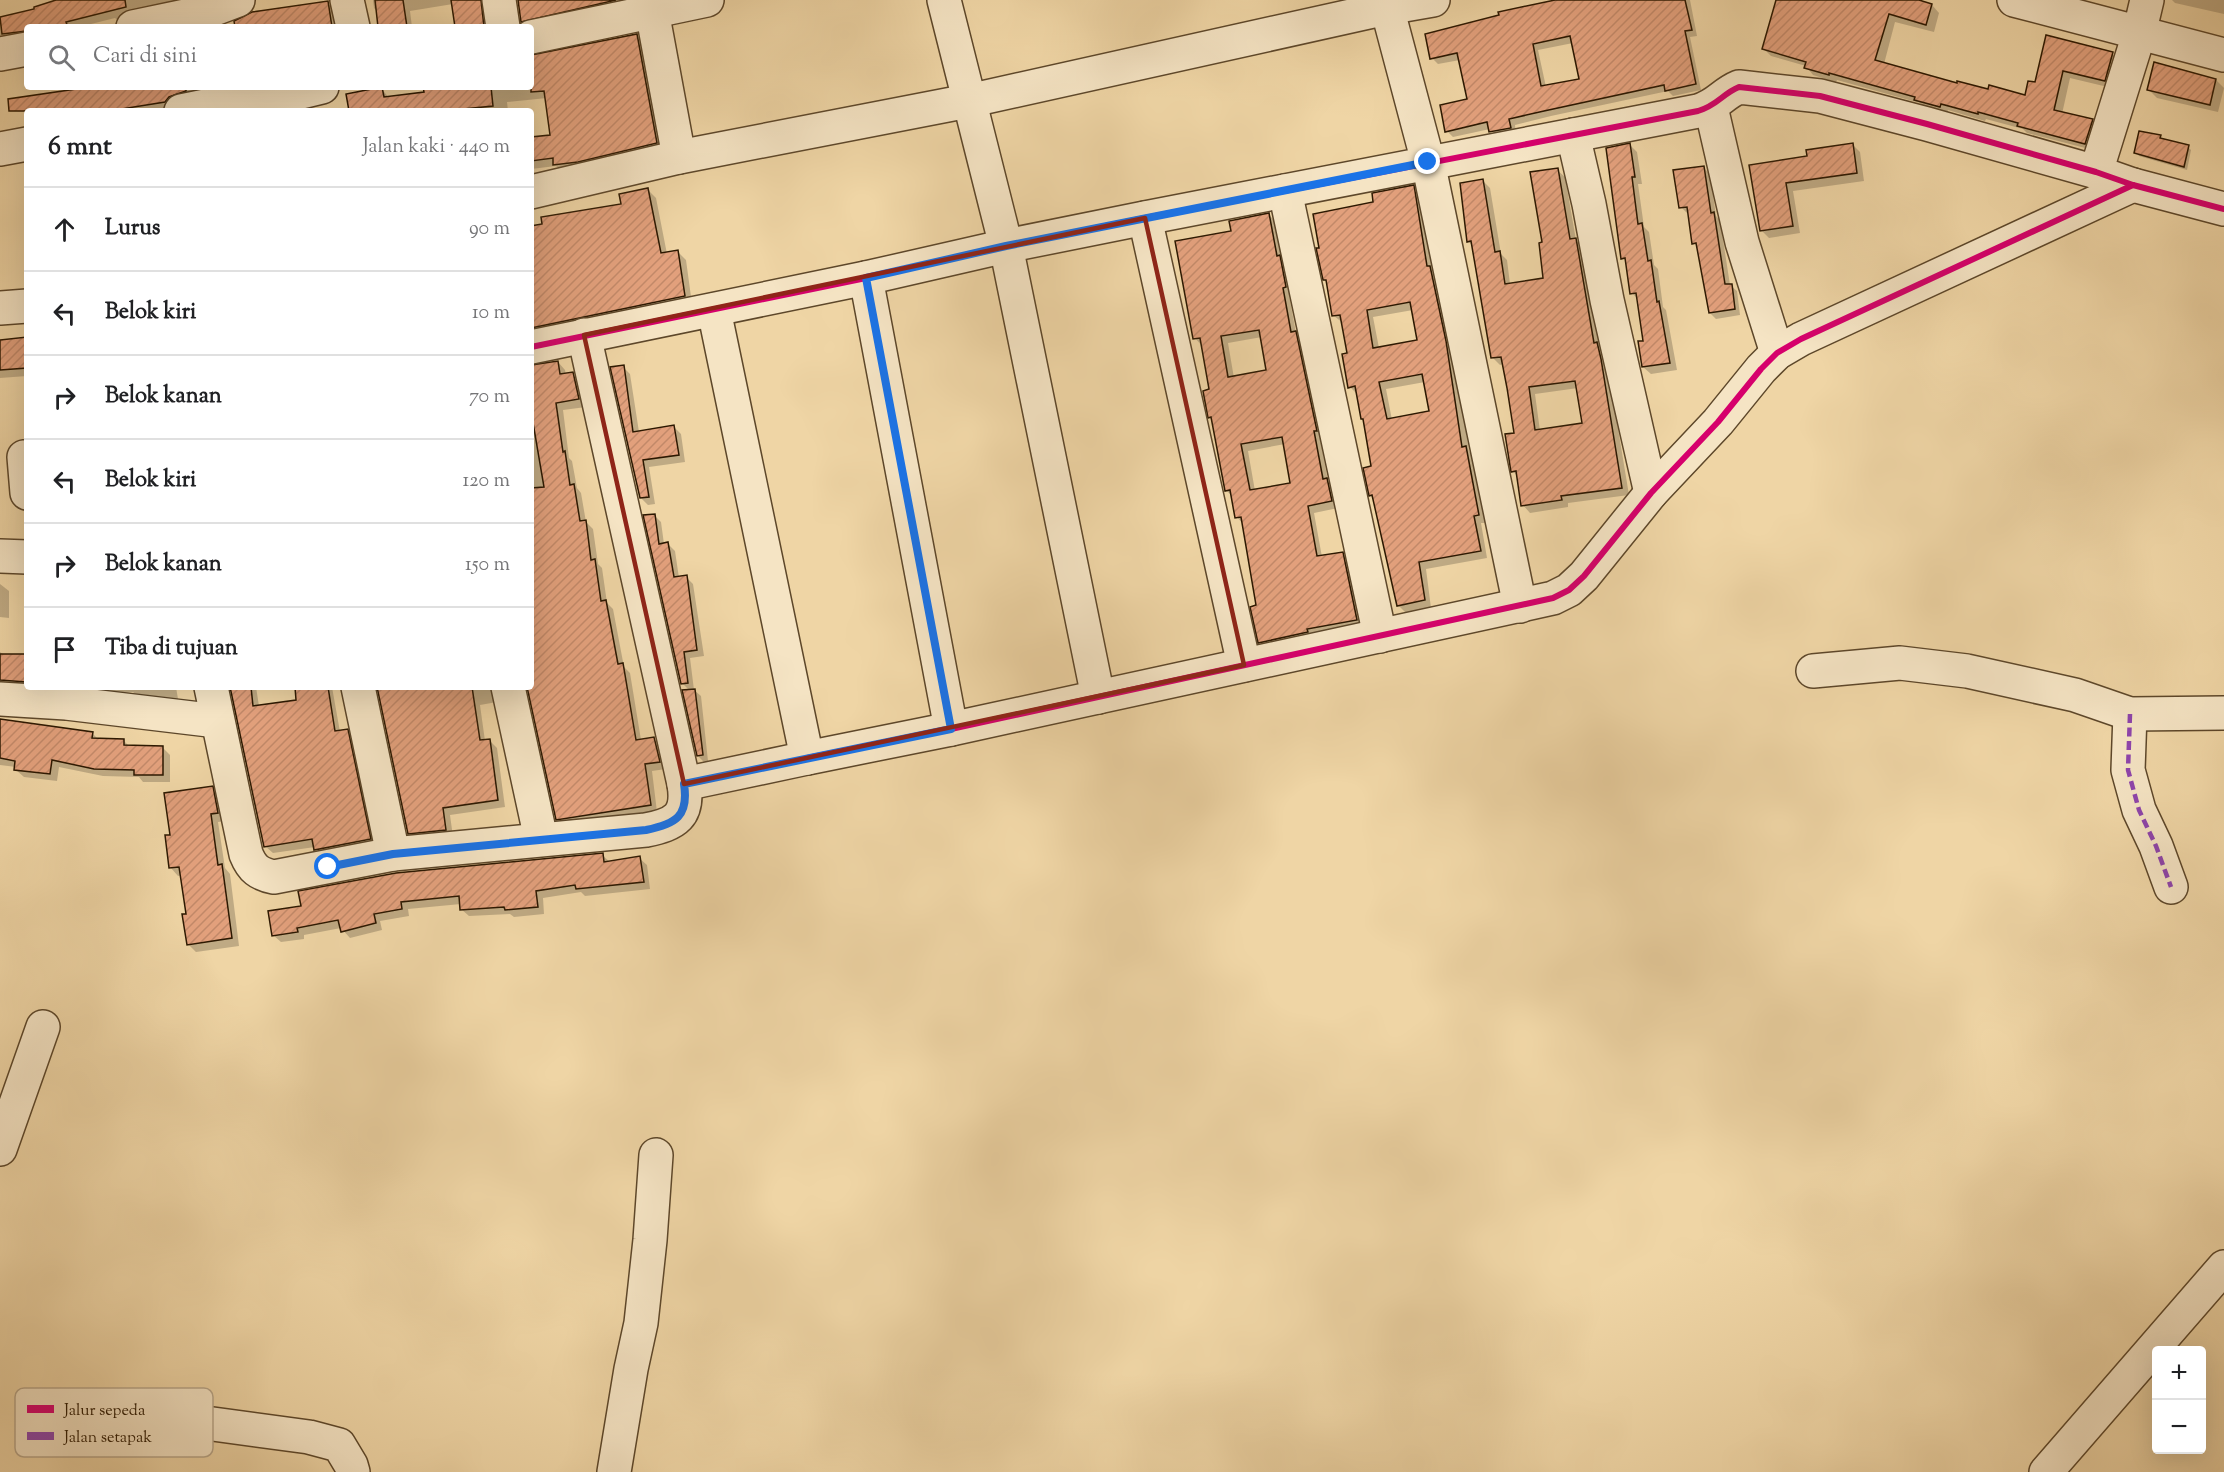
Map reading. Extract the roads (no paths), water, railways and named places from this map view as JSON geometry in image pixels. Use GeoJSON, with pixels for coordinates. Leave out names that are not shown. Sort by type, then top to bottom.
{"type":"FeatureCollection","features":[{"type":"Feature","properties":{"kind":"street"},"geometry":{"type":"LineString","coordinates":[[347,0],[352,24]]}},
{"type":"Feature","properties":{"kind":"street"},"geometry":{"type":"LineString","coordinates":[[499,0],[503,24]]}},
{"type":"Feature","properties":{"kind":"street"},"geometry":{"type":"LineString","coordinates":[[534,36],[651,5],[707,0]]}},
{"type":"Feature","properties":{"kind":"street"},"geometry":{"type":"LineString","coordinates":[[944,0],[1006,246],[1098,697]]}},
{"type":"Feature","properties":{"kind":"street"},"geometry":{"type":"LineString","coordinates":[[534,191],[679,157],[968,101],[1386,4],[1433,0]]}},
{"type":"Feature","properties":{"kind":"street"},"geometry":{"type":"LineString","coordinates":[[2014,0],[2224,55]]}},
{"type":"Feature","properties":{"kind":"street"},"geometry":{"type":"LineString","coordinates":[[2096,172],[2147,0]]}},
{"type":"Feature","properties":{"kind":"street"},"geometry":{"type":"LineString","coordinates":[[1386,4],[1428,162],[1520,606]]}},
{"type":"Feature","properties":{"kind":"street"},"geometry":{"type":"LineString","coordinates":[[651,5],[679,157]]}},
{"type":"Feature","properties":{"kind":"street"},"geometry":{"type":"LineString","coordinates":[[148,24],[216,10]]}},
{"type":"Feature","properties":{"kind":"street"},"geometry":{"type":"LineString","coordinates":[[0,54],[24,50]]}},
{"type":"Feature","properties":{"kind":"street"},"geometry":{"type":"LineString","coordinates":[[534,346],[584,334],[866,278],[1006,246],[1712,107],[1728,91],[1739,87],[1820,96],[2224,209]]}},
{"type":"Feature","properties":{"kind":"street"},"geometry":{"type":"LineString","coordinates":[[197,108],[304,90]]}},
{"type":"Feature","properties":{"kind":"street"},"geometry":{"type":"LineString","coordinates":[[1712,107],[1742,242],[1777,353]]}},
{"type":"Feature","properties":{"kind":"street"},"geometry":{"type":"LineString","coordinates":[[1573,135],[1607,300],[1651,493]]}},
{"type":"Feature","properties":{"kind":"street"},"geometry":{"type":"LineString","coordinates":[[0,149],[24,145]]}},
{"type":"Feature","properties":{"kind":"street"},"geometry":{"type":"LineString","coordinates":[[684,784],[951,729],[1553,598],[1569,590],[1584,576],[1651,493],[1718,422],[1777,353],[1801,339],[2133,185]]}},
{"type":"Feature","properties":{"kind":"street"},"geometry":{"type":"LineString","coordinates":[[1285,191],[1380,636]]}},
{"type":"Feature","properties":{"kind":"street"},"geometry":{"type":"LineString","coordinates":[[1145,218],[1244,665]]}},
{"type":"Feature","properties":{"kind":"street"},"geometry":{"type":"LineString","coordinates":[[866,278],[951,729]]}},
{"type":"Feature","properties":{"kind":"street"},"geometry":{"type":"LineString","coordinates":[[0,308],[24,306]]}},
{"type":"Feature","properties":{"kind":"street"},"geometry":{"type":"LineString","coordinates":[[714,310],[807,758]]}},
{"type":"Feature","properties":{"kind":"street"},"geometry":{"type":"LineString","coordinates":[[212,690],[246,855],[255,870],[262,875],[274,878],[393,854],[646,830],[663,827],[676,819],[684,809],[686,797],[684,784],[584,334]]}},
{"type":"Feature","properties":{"kind":"street"},"geometry":{"type":"LineString","coordinates":[[17,456],[24,482]]}},
{"type":"Feature","properties":{"kind":"street"},"geometry":{"type":"LineString","coordinates":[[0,556],[24,558]]}},
{"type":"Feature","properties":{"kind":"street"},"geometry":{"type":"LineString","coordinates":[[1813,671],[1900,663],[1967,671],[2075,695],[2130,714],[2224,713]]}},
{"type":"Feature","properties":{"kind":"street"},"geometry":{"type":"LineString","coordinates":[[359,690],[393,854]]}},
{"type":"Feature","properties":{"kind":"street"},"geometry":{"type":"LineString","coordinates":[[509,690],[541,839]]}},
{"type":"Feature","properties":{"kind":"street"},"geometry":{"type":"LineString","coordinates":[[0,699],[65,695],[218,721]]}},
{"type":"Feature","properties":{"kind":"street"},"geometry":{"type":"LineString","coordinates":[[2130,714],[2128,770],[2139,810],[2156,846],[2171,887]]}},
{"type":"Feature","properties":{"kind":"street"},"geometry":{"type":"LineString","coordinates":[[0,1149],[43,1027]]}},
{"type":"Feature","properties":{"kind":"street"},"geometry":{"type":"LineString","coordinates":[[614,1472],[641,1323],[656,1155]]}},
{"type":"Feature","properties":{"kind":"street"},"geometry":{"type":"LineString","coordinates":[[2046,1472],[2224,1267]]}},
{"type":"Feature","properties":{"kind":"street"},"geometry":{"type":"LineString","coordinates":[[213,1424],[309,1437],[339,1445],[353,1472]]}}]}
